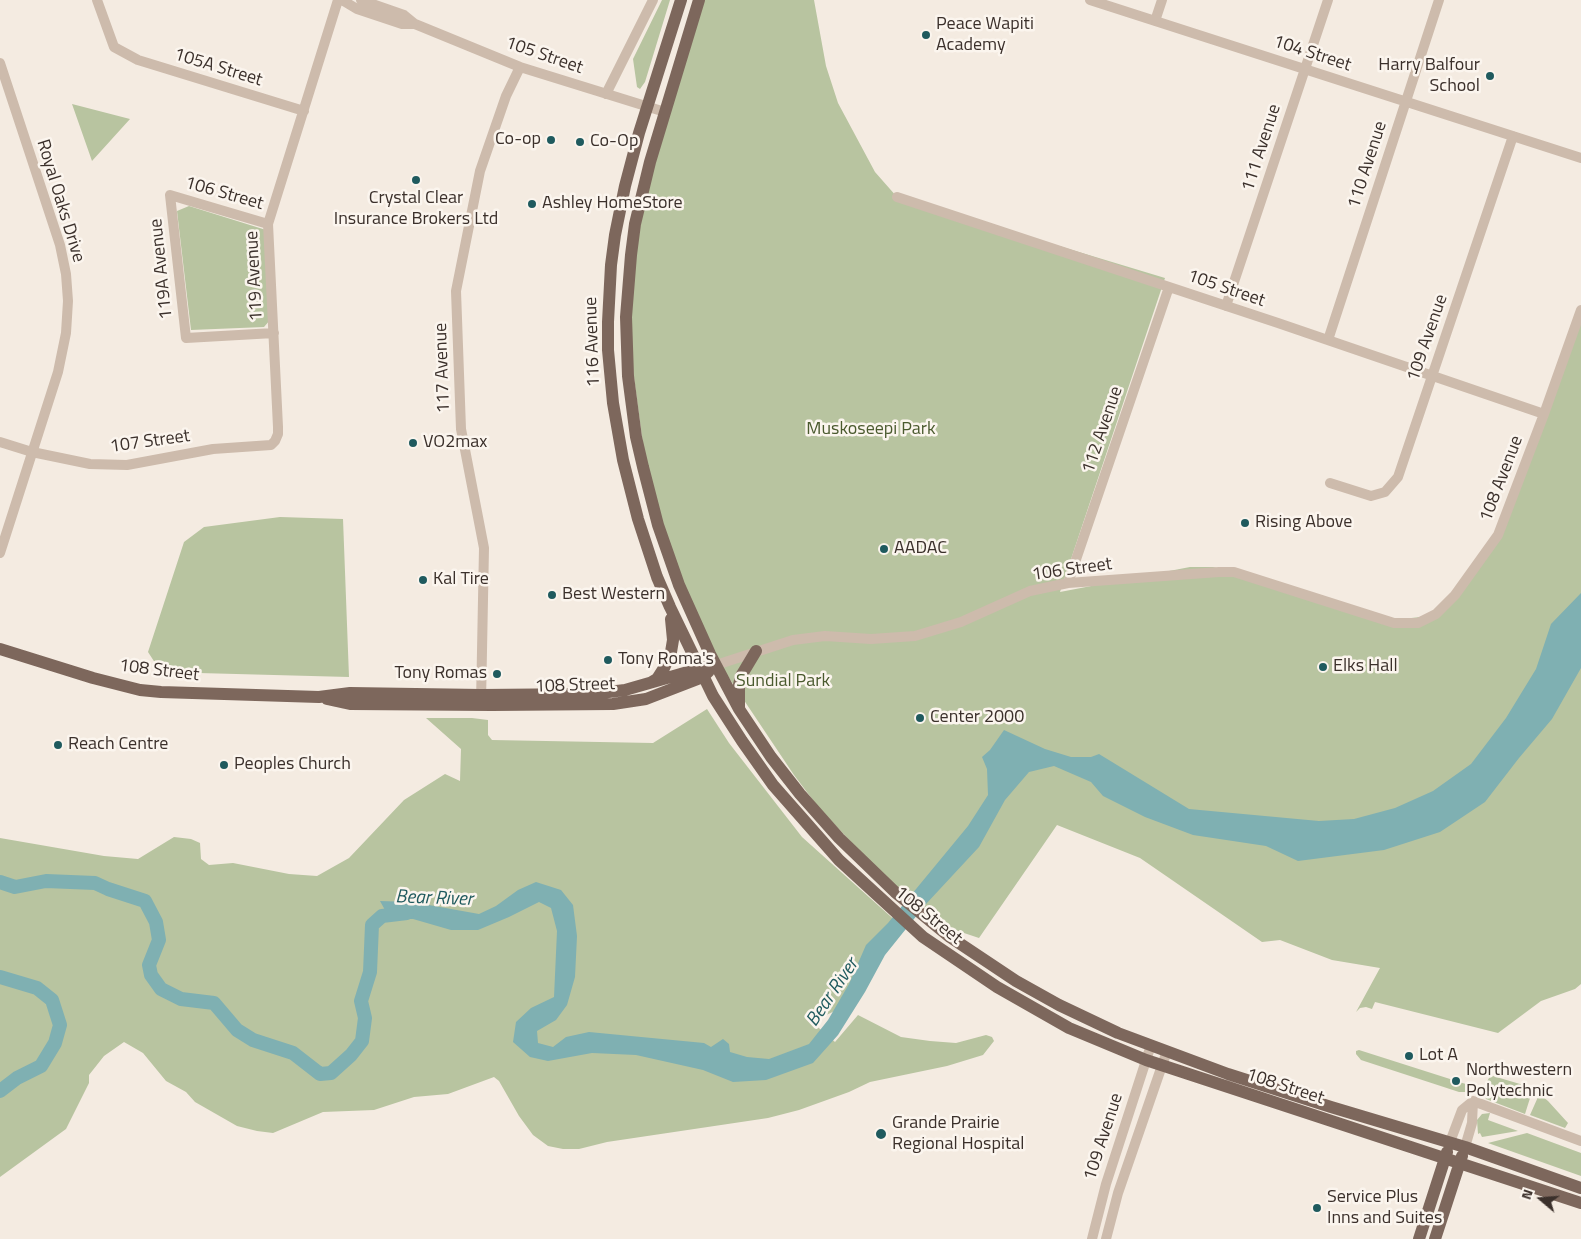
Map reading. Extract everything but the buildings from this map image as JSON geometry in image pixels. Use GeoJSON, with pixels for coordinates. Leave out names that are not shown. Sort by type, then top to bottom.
{"type":"FeatureCollection","features":[{"type":"Feature","properties":{"kind":"main road","name":"116 Avenue"},"geometry":{"type":"LineString","coordinates":[[681,0],[647,107],[625,186],[615,235],[609,293],[608,350],[613,403],[623,460],[647,548],[670,607],[701,672]]}},
{"type":"Feature","properties":{"kind":"main road","name":"116 Avenue"},"geometry":{"type":"LineString","coordinates":[[699,0],[664,112],[642,193],[631,255],[626,317],[628,376],[636,437],[658,525],[685,599],[716,666]]}},
{"type":"Feature","properties":{"kind":"main road"},"geometry":{"type":"LineString","coordinates":[[647,685],[657,679],[671,652],[673,640],[670,607]]}},
{"type":"Feature","properties":{"kind":"main road","name":"108 Street"},"geometry":{"type":"LineString","coordinates":[[0,649],[93,678],[140,690],[161,692],[319,697],[350,693],[481,700],[613,704],[646,699],[701,672]]}},
{"type":"Feature","properties":{"kind":"main road"},"geometry":{"type":"LineString","coordinates":[[739,710],[741,676],[756,651]]}},
{"type":"Feature","properties":{"kind":"main road","name":"108 Street"},"geometry":{"type":"LineString","coordinates":[[716,666],[739,710],[771,757],[800,794],[855,855],[933,924],[992,966],[1052,1001],[1099,1024],[1228,1074],[1450,1142],[1581,1188]]}},
{"type":"Feature","properties":{"kind":"main road"},"geometry":{"type":"LineString","coordinates":[[701,672],[716,666]]}},
{"type":"Feature","properties":{"kind":"main road","name":"108 Street"},"geometry":{"type":"LineString","coordinates":[[481,700],[592,694],[625,690],[701,672]]}},
{"type":"Feature","properties":{"kind":"main road","name":"108 Street"},"geometry":{"type":"LineString","coordinates":[[701,672],[730,724],[779,792],[832,854],[923,937],[975,973],[1046,1016],[1093,1039],[1146,1060],[1581,1202]]}},
{"type":"Feature","properties":{"kind":"main road"},"geometry":{"type":"LineString","coordinates":[[1419,1239],[1450,1142]]}},
{"type":"Feature","properties":{"kind":"main road"},"geometry":{"type":"LineString","coordinates":[[1435,1239],[1465,1147]]}},
{"type":"Feature","properties":{"kind":"street","name":"105A Street"},"geometry":{"type":"LineString","coordinates":[[97,0],[114,47],[138,60],[304,111]]}},
{"type":"Feature","properties":{"kind":"street","name":"105 Street"},"geometry":{"type":"LineString","coordinates":[[340,0],[357,9],[402,24],[415,24]]}},
{"type":"Feature","properties":{"kind":"street","name":"119 Avenue"},"geometry":{"type":"LineString","coordinates":[[275,441],[278,427],[268,224],[340,0]]}},
{"type":"Feature","properties":{"kind":"street","name":"105 Street"},"geometry":{"type":"LineString","coordinates":[[361,0],[404,15],[415,24],[520,67],[664,112]]}},
{"type":"Feature","properties":{"kind":"street"},"geometry":{"type":"LineString","coordinates":[[606,94],[653,0]]}},
{"type":"Feature","properties":{"kind":"street","name":"104 Street"},"geometry":{"type":"LineString","coordinates":[[1090,0],[1581,158]]}},
{"type":"Feature","properties":{"kind":"street"},"geometry":{"type":"LineString","coordinates":[[1155,21],[1162,0]]}},
{"type":"Feature","properties":{"kind":"street","name":"111 Avenue"},"geometry":{"type":"LineString","coordinates":[[1226,306],[1328,0]]}},
{"type":"Feature","properties":{"kind":"street","name":"110 Avenue"},"geometry":{"type":"LineString","coordinates":[[1328,340],[1439,0]]}},
{"type":"Feature","properties":{"kind":"street","name":"Royal Oaks Drive"},"geometry":{"type":"LineString","coordinates":[[0,63],[60,245],[66,274],[68,300],[66,332],[58,372],[0,553]]}},
{"type":"Feature","properties":{"kind":"street","name":"117 Avenue"},"geometry":{"type":"LineString","coordinates":[[481,700],[484,548],[461,430],[456,291],[480,171],[506,96],[520,67]]}},
{"type":"Feature","properties":{"kind":"street","name":"109 Avenue"},"geometry":{"type":"LineString","coordinates":[[1330,483],[1372,496],[1385,492],[1398,477],[1513,136]]}},
{"type":"Feature","properties":{"kind":"street","name":"106 Street"},"geometry":{"type":"LineString","coordinates":[[170,195],[268,224]]}},
{"type":"Feature","properties":{"kind":"street","name":"119A Avenue"},"geometry":{"type":"LineString","coordinates":[[170,195],[186,338],[274,333]]}},
{"type":"Feature","properties":{"kind":"street","name":"105 Street"},"geometry":{"type":"LineString","coordinates":[[897,197],[1544,414]]}},
{"type":"Feature","properties":{"kind":"street","name":"112 Avenue"},"geometry":{"type":"LineString","coordinates":[[1068,583],[1170,287]]}},
{"type":"Feature","properties":{"kind":"street","name":"108 Avenue"},"geometry":{"type":"LineString","coordinates":[[1407,624],[1429,618],[1442,609],[1455,595],[1493,543],[1500,530],[1544,414],[1581,310]]}},
{"type":"Feature","properties":{"kind":"street","name":"107 Street"},"geometry":{"type":"LineString","coordinates":[[0,442],[32,452],[90,464],[127,465],[213,449],[271,445],[275,441]]}},
{"type":"Feature","properties":{"kind":"street","name":"106 Street"},"geometry":{"type":"LineString","coordinates":[[716,666],[793,640],[826,636],[871,640],[915,636],[961,622],[1030,591],[1068,583],[1218,572],[1234,572],[1394,623],[1407,624]]}},
{"type":"Feature","properties":{"kind":"street","name":"109 Avenue"},"geometry":{"type":"LineString","coordinates":[[1092,1239],[1106,1184],[1152,1045]]}},
{"type":"Feature","properties":{"kind":"street","name":"109 Avenue"},"geometry":{"type":"LineString","coordinates":[[1106,1239],[1118,1193],[1167,1051]]}},
{"type":"Feature","properties":{"kind":"street"},"geometry":{"type":"LineString","coordinates":[[1450,1142],[1462,1110],[1472,1101]]}},
{"type":"Feature","properties":{"kind":"street"},"geometry":{"type":"LineString","coordinates":[[1472,1101],[1581,1142]]}},
{"type":"Feature","properties":{"kind":"street"},"geometry":{"type":"LineString","coordinates":[[1465,1147],[1472,1123],[1472,1101]]}},
{"type":"Feature","properties":{"kind":"green space"},"geometry":{"type":"Polygon","coordinates":[[[662,0],[670,0],[645,82],[640,89],[637,87],[633,59],[662,0]]]}},
{"type":"Feature","properties":{"kind":"green space","name":"Muskoseepi Park"},"geometry":{"type":"Polygon","coordinates":[[[703,0],[814,0],[826,66],[838,103],[875,172],[897,197],[1165,278],[1060,592],[1190,567],[1213,567],[1299,589],[1385,621],[1429,616],[1449,597],[1503,526],[1581,308],[1581,984],[1575,989],[1541,1001],[1498,1033],[1375,1002],[1372,1009],[1360,1008],[1356,1012],[1380,968],[1332,960],[1280,940],[1262,942],[1140,858],[1057,825],[979,938],[952,929],[894,884],[873,865],[819,808],[794,775],[705,642],[650,497],[626,317],[650,162],[703,0]]]}},
{"type":"Feature","properties":{"kind":"green space"},"geometry":{"type":"Polygon","coordinates":[[[72,104],[130,119],[92,161],[72,104]]]}},
{"type":"Feature","properties":{"kind":"green space"},"geometry":{"type":"Polygon","coordinates":[[[189,206],[266,230],[270,320],[264,327],[191,330],[177,211],[189,206]]]}},
{"type":"Feature","properties":{"kind":"green space"},"geometry":{"type":"Polygon","coordinates":[[[280,517],[343,519],[349,677],[161,672],[148,652],[184,542],[204,527],[280,517]]]}},
{"type":"Feature","properties":{"kind":"green space"},"geometry":{"type":"Polygon","coordinates":[[[707,709],[729,743],[802,837],[899,924],[851,1003],[812,1022],[835,1042],[858,1015],[901,1037],[956,1043],[986,1035],[992,1037],[994,1041],[983,1055],[947,1066],[870,1082],[849,1092],[799,1110],[768,1118],[607,1142],[579,1149],[563,1149],[548,1146],[533,1135],[519,1116],[499,1081],[494,1077],[448,1094],[414,1097],[374,1110],[323,1112],[273,1133],[257,1131],[237,1126],[195,1102],[186,1092],[166,1081],[143,1053],[124,1042],[104,1056],[89,1075],[89,1083],[66,1129],[0,1177],[0,838],[104,856],[138,859],[174,837],[191,839],[200,843],[201,859],[209,865],[233,863],[289,874],[317,876],[349,858],[404,800],[445,774],[460,781],[461,749],[426,718],[488,720],[488,735],[492,740],[653,743],[707,709]]]}},
{"type":"Feature","properties":{"kind":"green space"},"geometry":{"type":"Polygon","coordinates":[[[1359,1050],[1472,1086],[1466,1092],[1459,1092],[1361,1060],[1356,1054],[1356,1051],[1359,1050]]]}},
{"type":"Feature","properties":{"kind":"green space"},"geometry":{"type":"Polygon","coordinates":[[[1493,1076],[1520,1084],[1535,1091],[1531,1095],[1525,1114],[1486,1099],[1483,1091],[1489,1078],[1493,1076]]]}},
{"type":"Feature","properties":{"kind":"green space"},"geometry":{"type":"Polygon","coordinates":[[[1537,1092],[1568,1123],[1565,1128],[1530,1115],[1538,1097],[1536,1096],[1537,1092]]]}},
{"type":"Feature","properties":{"kind":"green space"},"geometry":{"type":"Polygon","coordinates":[[[1490,1113],[1488,1120],[1518,1131],[1482,1137],[1480,1133],[1478,1134],[1477,1120],[1482,1114],[1490,1113]]]}},
{"type":"Feature","properties":{"kind":"green space"},"geometry":{"type":"Polygon","coordinates":[[[1527,1133],[1581,1153],[1581,1176],[1488,1143],[1527,1133]]]}},
{"type":"Feature","properties":{"kind":"water"},"geometry":{"type":"Polygon","coordinates":[[[1581,593],[1581,668],[1552,719],[1485,802],[1440,832],[1384,850],[1298,861],[1266,846],[1193,835],[1145,817],[1103,796],[1091,782],[1054,766],[1029,772],[1005,800],[979,847],[926,904],[885,955],[838,1035],[813,1063],[766,1080],[733,1082],[703,1070],[636,1055],[592,1053],[548,1061],[530,1057],[513,1042],[516,1022],[531,1008],[554,997],[557,931],[551,908],[539,902],[478,930],[451,930],[413,919],[390,919],[380,901],[412,902],[479,914],[496,906],[518,890],[536,882],[561,890],[573,905],[577,936],[575,977],[567,1005],[556,1020],[537,1031],[538,1043],[553,1047],[566,1037],[589,1032],[704,1043],[711,1047],[723,1039],[729,1044],[730,1052],[747,1057],[769,1059],[809,1044],[828,1020],[849,984],[866,945],[888,923],[968,826],[988,795],[987,769],[982,757],[990,750],[1004,730],[1045,749],[1071,757],[1091,757],[1099,754],[1189,809],[1319,821],[1354,819],[1395,808],[1433,791],[1471,764],[1506,718],[1536,669],[1551,624],[1581,593]]]}},
{"type":"Feature","properties":{"kind":"waterway","name":"Bear River"},"geometry":{"type":"LineString","coordinates":[[0,882],[15,887],[46,881],[95,883],[145,901],[156,922],[159,940],[149,965],[151,975],[161,989],[181,999],[214,1003],[237,1030],[253,1040],[293,1053],[320,1074],[331,1073],[351,1055],[362,1041],[365,1018],[361,1001],[370,972],[372,925],[382,916],[407,913]]}},
{"type":"Feature","properties":{"kind":"waterway","name":"Bear River"},"geometry":{"type":"LineString","coordinates":[[0,977],[37,988],[52,1000],[60,1025],[55,1043],[41,1066],[17,1078],[0,1091]]}},
{"type":"Feature","properties":{"kind":"place","name":"Peace Wapiti Academy"},"geometry":{"type":"Point","coordinates":[926,35]}},
{"type":"Feature","properties":{"kind":"place","name":"Harry Balfour School"},"geometry":{"type":"Point","coordinates":[1490,76]}},
{"type":"Feature","properties":{"kind":"place","name":"Co-op"},"geometry":{"type":"Point","coordinates":[551,140]}},
{"type":"Feature","properties":{"kind":"place","name":"Co-Op"},"geometry":{"type":"Point","coordinates":[580,142]}},
{"type":"Feature","properties":{"kind":"place","name":"Crystal Clear Insurance Brokers Ltd"},"geometry":{"type":"Point","coordinates":[416,180]}},
{"type":"Feature","properties":{"kind":"place","name":"Ashley HomeStore"},"geometry":{"type":"Point","coordinates":[532,204]}},
{"type":"Feature","properties":{"kind":"place","name":"VO2max"},"geometry":{"type":"Point","coordinates":[413,443]}},
{"type":"Feature","properties":{"kind":"place","name":"Rising Above"},"geometry":{"type":"Point","coordinates":[1245,523]}},
{"type":"Feature","properties":{"kind":"place","name":"AADAC"},"geometry":{"type":"Point","coordinates":[884,549]}},
{"type":"Feature","properties":{"kind":"place","name":"Kal Tire"},"geometry":{"type":"Point","coordinates":[423,580]}},
{"type":"Feature","properties":{"kind":"place","name":"Best Western"},"geometry":{"type":"Point","coordinates":[552,595]}},
{"type":"Feature","properties":{"kind":"place","name":"Tony Roma's"},"geometry":{"type":"Point","coordinates":[608,660]}},
{"type":"Feature","properties":{"kind":"place","name":"Elks Hall"},"geometry":{"type":"Point","coordinates":[1323,667]}},
{"type":"Feature","properties":{"kind":"place","name":"Tony Romas"},"geometry":{"type":"Point","coordinates":[497,674]}},
{"type":"Feature","properties":{"kind":"place","name":"Center 2000"},"geometry":{"type":"Point","coordinates":[920,718]}},
{"type":"Feature","properties":{"kind":"place","name":"Reach Centre"},"geometry":{"type":"Point","coordinates":[58,745]}},
{"type":"Feature","properties":{"kind":"place","name":"Peoples Church"},"geometry":{"type":"Point","coordinates":[224,765]}},
{"type":"Feature","properties":{"kind":"place","name":"Lot A"},"geometry":{"type":"Point","coordinates":[1409,1056]}},
{"type":"Feature","properties":{"kind":"place","name":"Northwestern Polytechnic"},"geometry":{"type":"Point","coordinates":[1456,1081]}},
{"type":"Feature","properties":{"kind":"place","name":"Grande Prairie Regional Hospital"},"geometry":{"type":"Point","coordinates":[881,1134]}},
{"type":"Feature","properties":{"kind":"place","name":"Service Plus Inns and Suites"},"geometry":{"type":"Point","coordinates":[1317,1208]}},
{"type":"Feature","properties":{"kind":"park label","name":"Sundial Park"},"geometry":{"type":"Point","coordinates":[783,682]}}]}
